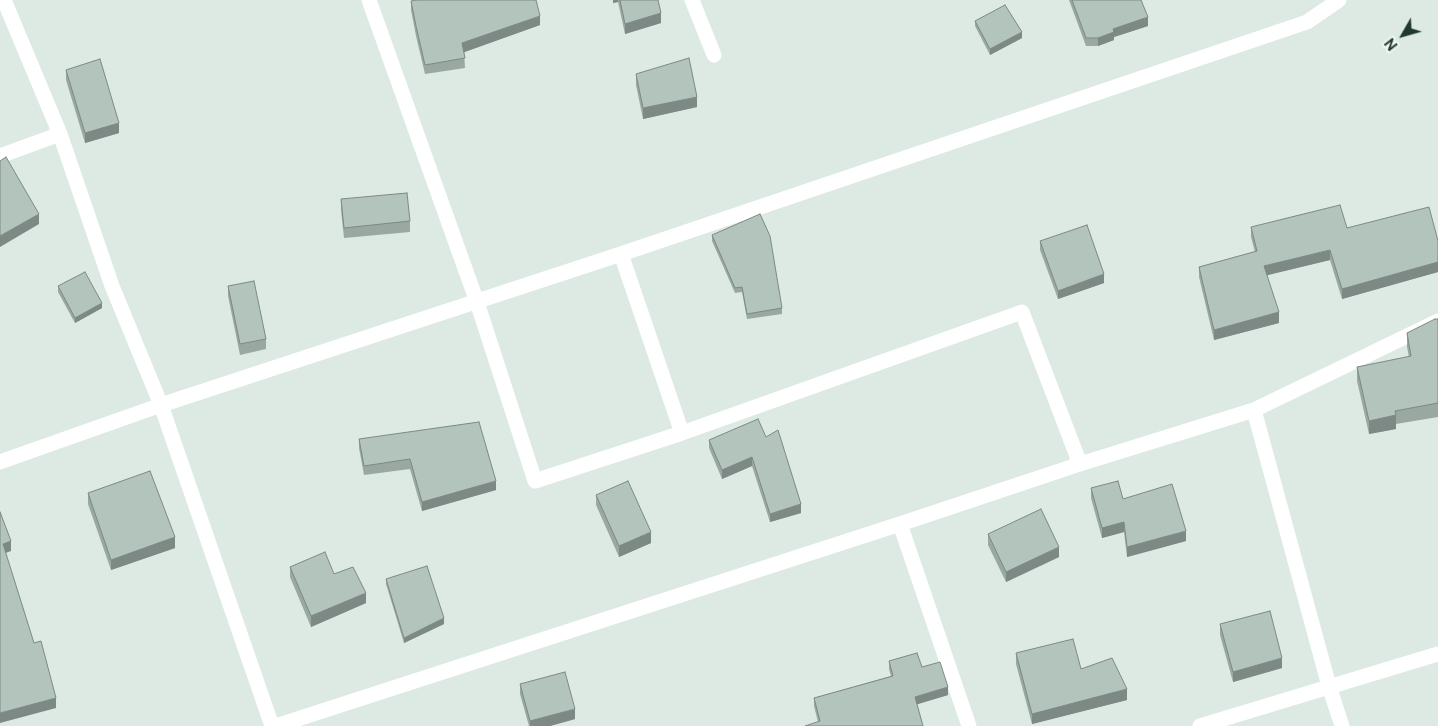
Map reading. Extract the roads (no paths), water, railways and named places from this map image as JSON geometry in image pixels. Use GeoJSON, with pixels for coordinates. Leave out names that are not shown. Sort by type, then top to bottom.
{"type":"FeatureCollection","features":[{"type":"Feature","properties":{"kind":"street"},"geometry":{"type":"LineString","coordinates":[[4,0],[60,134],[112,286],[161,405],[272,726]]}},
{"type":"Feature","properties":{"kind":"street"},"geometry":{"type":"LineString","coordinates":[[369,0],[477,302],[535,481],[682,433],[1022,312],[1080,464]]}},
{"type":"Feature","properties":{"kind":"street"},"geometry":{"type":"LineString","coordinates":[[692,0],[714,55]]}},
{"type":"Feature","properties":{"kind":"street"},"geometry":{"type":"LineString","coordinates":[[0,462],[161,405],[621,254],[1307,22],[1339,0]]}},
{"type":"Feature","properties":{"kind":"street"},"geometry":{"type":"LineString","coordinates":[[0,156],[60,134]]}},
{"type":"Feature","properties":{"kind":"street"},"geometry":{"type":"LineString","coordinates":[[621,254],[682,433]]}},
{"type":"Feature","properties":{"kind":"street"},"geometry":{"type":"LineString","coordinates":[[276,726],[1080,464],[1254,410],[1438,321]]}},
{"type":"Feature","properties":{"kind":"street"},"geometry":{"type":"LineString","coordinates":[[1254,410],[1329,686],[1342,726]]}},
{"type":"Feature","properties":{"kind":"street"},"geometry":{"type":"LineString","coordinates":[[900,524],[969,726]]}},
{"type":"Feature","properties":{"kind":"street"},"geometry":{"type":"LineString","coordinates":[[1200,726],[1438,654]]}}]}
